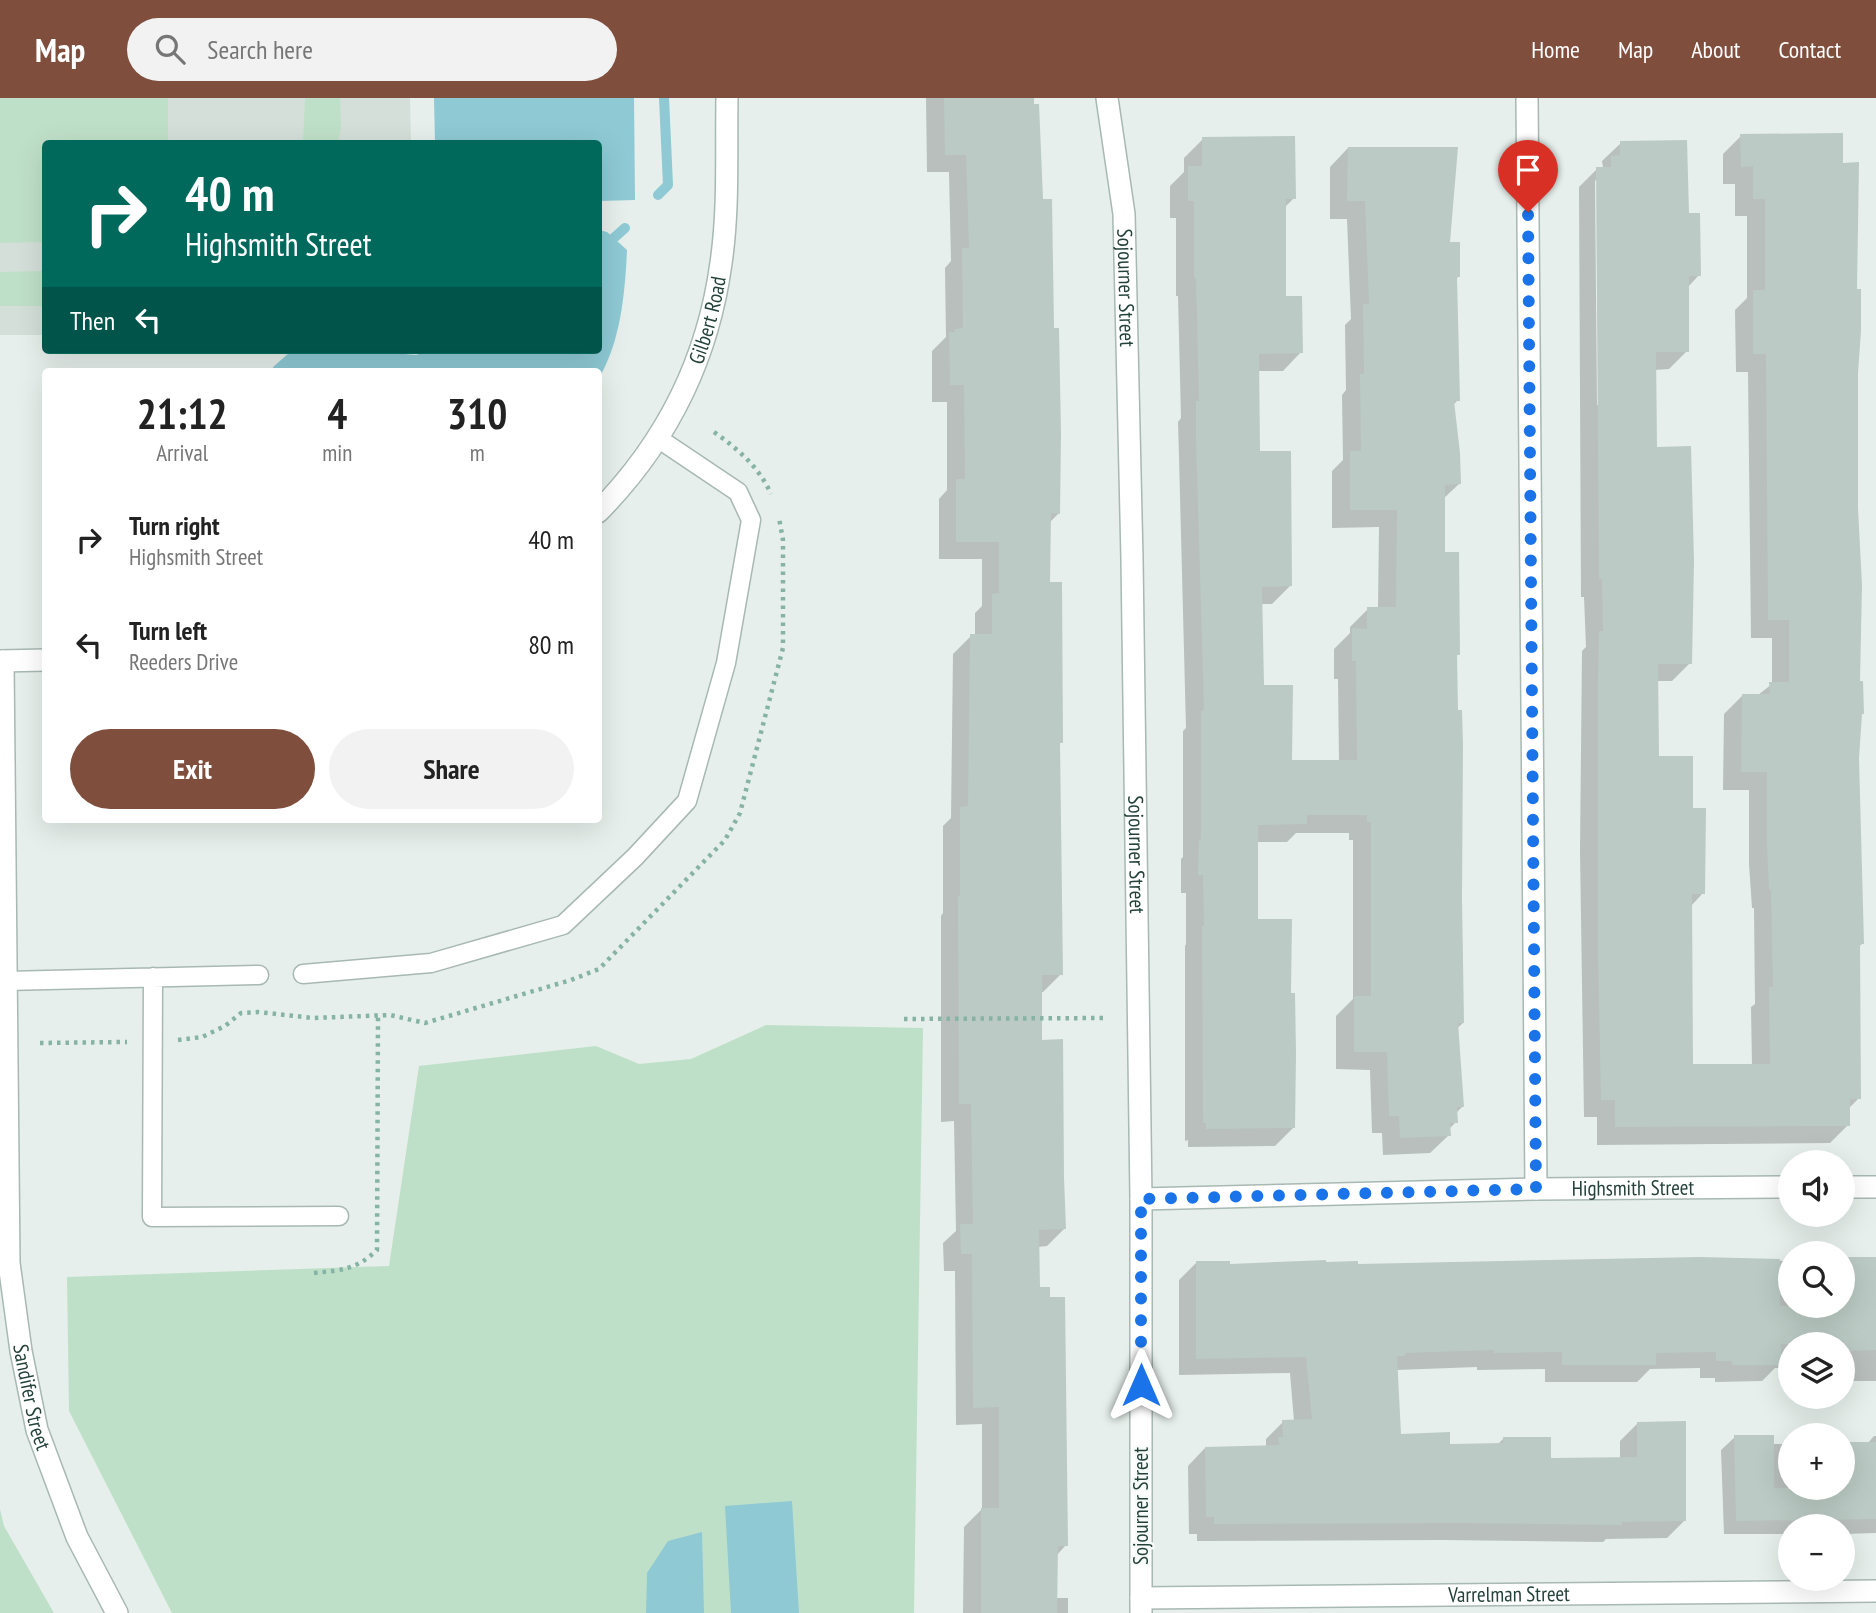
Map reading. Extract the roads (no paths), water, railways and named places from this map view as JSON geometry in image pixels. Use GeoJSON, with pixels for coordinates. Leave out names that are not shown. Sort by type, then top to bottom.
{"type":"FeatureCollection","features":[{"type":"Feature","properties":{"kind":"street","name":"Gilbert Road"},"geometry":{"type":"LineString","coordinates":[[602,508],[623,487],[659,439],[684,393],[696,363],[713,307],[721,263],[725,219],[727,98]]}},
{"type":"Feature","properties":{"kind":"street","name":"Sojourner Street"},"geometry":{"type":"LineString","coordinates":[[1107,98],[1124,214],[1132,559],[1141,1199],[1141,1606]]}},
{"type":"Feature","properties":{"kind":"street"},"geometry":{"type":"LineString","coordinates":[[1527,98],[1536,1189]]}},
{"type":"Feature","properties":{"kind":"street"},"geometry":{"type":"LineString","coordinates":[[1,661],[42,660]]}},
{"type":"Feature","properties":{"kind":"street","name":"Sandifer Street"},"geometry":{"type":"LineString","coordinates":[[1,661],[9,1263],[21,1351],[37,1430],[77,1537],[117,1613]]}},
{"type":"Feature","properties":{"kind":"street","name":"Highsmith Street"},"geometry":{"type":"LineString","coordinates":[[1141,1199],[1536,1189],[1778,1187]]}},
{"type":"Feature","properties":{"kind":"street"},"geometry":{"type":"LineString","coordinates":[[1855,1187],[1876,1187]]}},
{"type":"Feature","properties":{"kind":"street","name":"Varrelman Street"},"geometry":{"type":"LineString","coordinates":[[1141,1606],[1876,1591]]}},
{"type":"Feature","properties":{"kind":"lane"},"geometry":{"type":"LineString","coordinates":[[303,974],[431,963],[563,925],[635,857],[687,801],[726,663],[751,520],[737,492],[659,439]]}},
{"type":"Feature","properties":{"kind":"lane"},"geometry":{"type":"LineString","coordinates":[[6,981],[259,975]]}},
{"type":"Feature","properties":{"kind":"lane"},"geometry":{"type":"LineString","coordinates":[[153,977],[152,1217],[339,1216]]}},
{"type":"Feature","properties":{"kind":"water"},"geometry":{"type":"Polygon","coordinates":[[[434,98],[634,98],[635,200],[602,201],[602,140],[435,140],[434,98]]]}},
{"type":"Feature","properties":{"kind":"water"},"geometry":{"type":"Polygon","coordinates":[[[602,231],[627,250],[617,332],[602,372],[602,368],[273,368],[288,354],[602,354],[602,231]]]}},
{"type":"Feature","properties":{"kind":"water"},"geometry":{"type":"Polygon","coordinates":[[[792,1501],[799,1613],[731,1613],[725,1506],[792,1501]]]}},
{"type":"Feature","properties":{"kind":"water"},"geometry":{"type":"Polygon","coordinates":[[[702,1532],[704,1613],[646,1613],[647,1573],[668,1541],[702,1532]]]}},
{"type":"Feature","properties":{"kind":"waterway"},"geometry":{"type":"LineString","coordinates":[[658,195],[668,185],[664,98]]}},
{"type":"Feature","properties":{"kind":"waterway"},"geometry":{"type":"LineString","coordinates":[[602,248],[625,228]]}}]}
